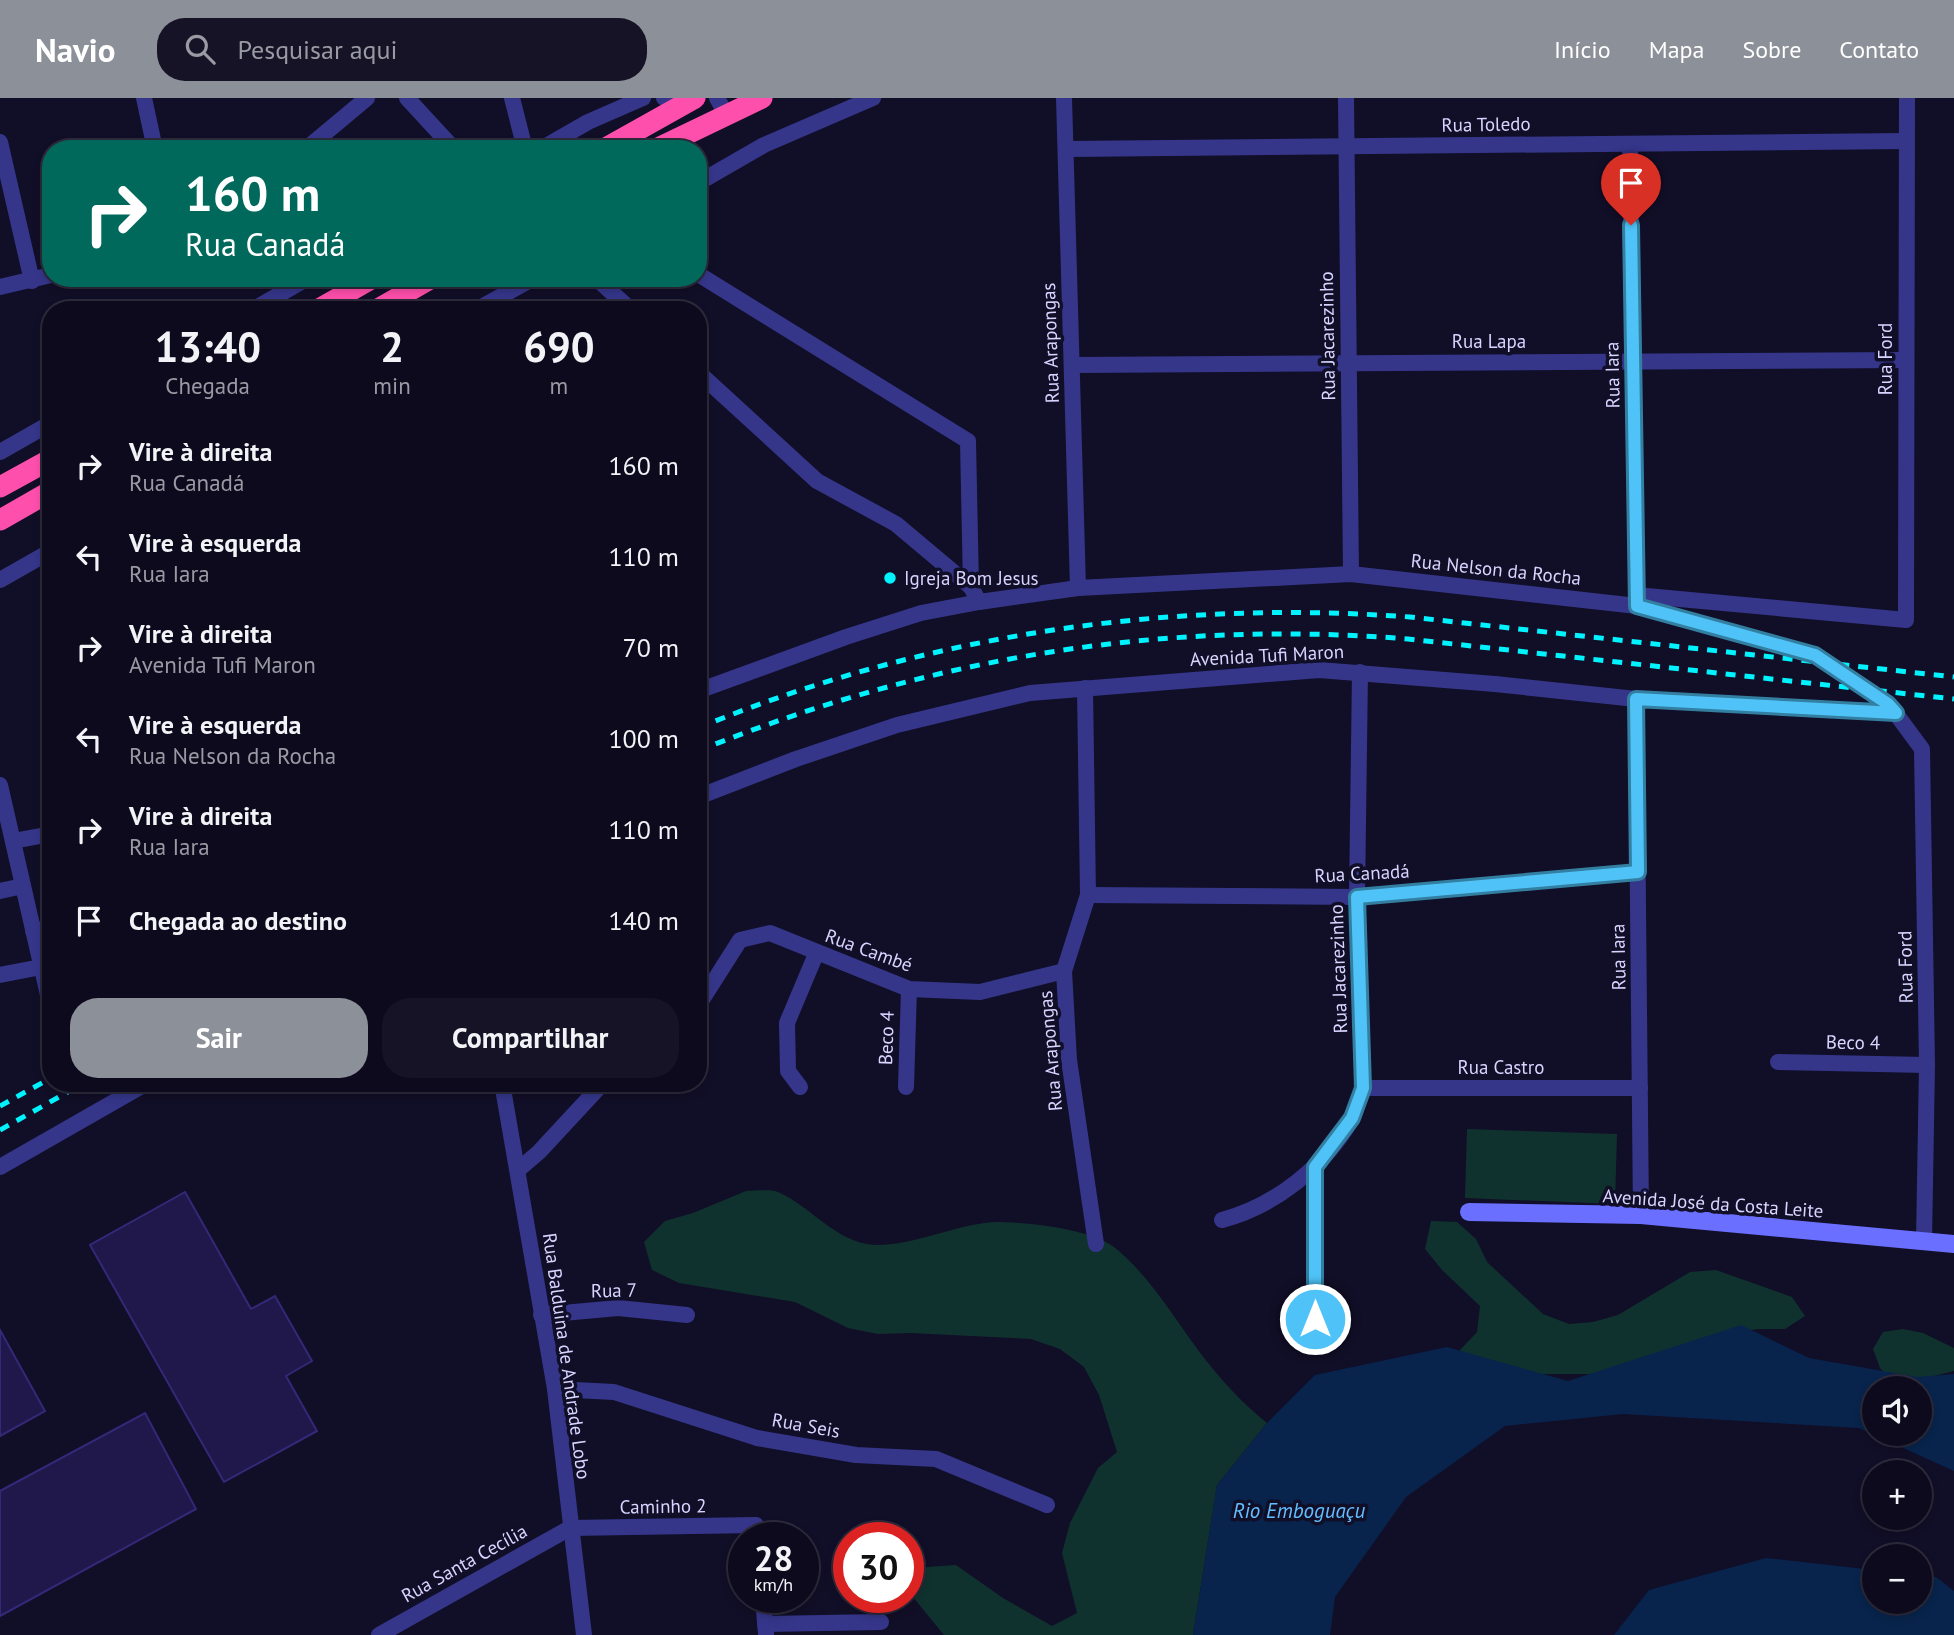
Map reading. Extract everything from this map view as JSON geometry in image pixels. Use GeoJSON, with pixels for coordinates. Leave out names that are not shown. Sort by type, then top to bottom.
{"type":"FeatureCollection","features":[{"type":"Feature","properties":{"kind":"highway"},"geometry":{"type":"LineString","coordinates":[[674,140],[694,130],[722,106],[762,98]]}},
{"type":"Feature","properties":{"kind":"highway"},"geometry":{"type":"LineString","coordinates":[[618,140],[680,100]]}},
{"type":"Feature","properties":{"kind":"highway"},"geometry":{"type":"LineString","coordinates":[[333,301],[357,287]]}},
{"type":"Feature","properties":{"kind":"highway"},"geometry":{"type":"LineString","coordinates":[[392,301],[416,287]]}},
{"type":"Feature","properties":{"kind":"highway"},"geometry":{"type":"LineString","coordinates":[[0,487],[42,464]]}},
{"type":"Feature","properties":{"kind":"highway"},"geometry":{"type":"LineString","coordinates":[[0,520],[42,496]]}},
{"type":"Feature","properties":{"kind":"street"},"geometry":{"type":"LineString","coordinates":[[144,98],[153,140]]}},
{"type":"Feature","properties":{"kind":"street"},"geometry":{"type":"LineString","coordinates":[[317,140],[367,98]]}},
{"type":"Feature","properties":{"kind":"street"},"geometry":{"type":"LineString","coordinates":[[407,98],[446,140]]}},
{"type":"Feature","properties":{"kind":"street"},"geometry":{"type":"LineString","coordinates":[[512,98],[523,140]]}},
{"type":"Feature","properties":{"kind":"street"},"geometry":{"type":"LineString","coordinates":[[557,140],[588,122],[643,98]]}},
{"type":"Feature","properties":{"kind":"street"},"geometry":{"type":"LineString","coordinates":[[707,178],[764,145],[873,98]]}},
{"type":"Feature","properties":{"kind":"street","name":"Rua Arapongas"},"geometry":{"type":"LineString","coordinates":[[1064,98],[1078,588]]}},
{"type":"Feature","properties":{"kind":"street","name":"Rua Jacarezinho"},"geometry":{"type":"LineString","coordinates":[[1346,98],[1351,574]]}},
{"type":"Feature","properties":{"kind":"street","name":"Rua Ford"},"geometry":{"type":"LineString","coordinates":[[1637,601],[1906,620],[1907,98]]}},
{"type":"Feature","properties":{"kind":"street"},"geometry":{"type":"LineString","coordinates":[[680,100],[694,130]]}},
{"type":"Feature","properties":{"kind":"street","name":"Rua Toledo"},"geometry":{"type":"LineString","coordinates":[[1066,149],[1906,141]]}},
{"type":"Feature","properties":{"kind":"street"},"geometry":{"type":"LineString","coordinates":[[0,142],[32,281]]}},
{"type":"Feature","properties":{"kind":"street","name":"Rua Iara"},"geometry":{"type":"LineString","coordinates":[[1630,144],[1637,601]]}},
{"type":"Feature","properties":{"kind":"street"},"geometry":{"type":"LineString","coordinates":[[0,287],[42,278]]}},
{"type":"Feature","properties":{"kind":"street"},"geometry":{"type":"LineString","coordinates":[[707,281],[968,441],[975,594]]}},
{"type":"Feature","properties":{"kind":"street"},"geometry":{"type":"LineString","coordinates":[[268,301],[292,287]]}},
{"type":"Feature","properties":{"kind":"street"},"geometry":{"type":"LineString","coordinates":[[492,301],[518,287]]}},
{"type":"Feature","properties":{"kind":"street"},"geometry":{"type":"LineString","coordinates":[[606,287],[621,301]]}},
{"type":"Feature","properties":{"kind":"street","name":"Rua Lapa"},"geometry":{"type":"LineString","coordinates":[[1072,365],[1906,360]]}},
{"type":"Feature","properties":{"kind":"street"},"geometry":{"type":"LineString","coordinates":[[707,380],[817,481],[896,524],[975,594]]}},
{"type":"Feature","properties":{"kind":"street"},"geometry":{"type":"LineString","coordinates":[[0,452],[42,428]]}},
{"type":"Feature","properties":{"kind":"street"},"geometry":{"type":"LineString","coordinates":[[0,580],[42,556]]}},
{"type":"Feature","properties":{"kind":"street","name":"Rua Nelson da Rocha"},"geometry":{"type":"LineString","coordinates":[[707,688],[975,594],[1351,574],[1637,601],[1815,655],[1892,708]]}},
{"type":"Feature","properties":{"kind":"street","name":"Avenida Tufi Maron"},"geometry":{"type":"LineString","coordinates":[[707,794],[796,759],[897,725],[1030,693],[1319,670],[1636,699],[1892,708]]}},
{"type":"Feature","properties":{"kind":"street","name":"Rua Jacarezinho"},"geometry":{"type":"LineString","coordinates":[[1222,1220],[1247,1213],[1268,1202],[1315,1167],[1352,1118],[1363,1088],[1357,897],[1360,672]]}},
{"type":"Feature","properties":{"kind":"street","name":"Rua Arapongas"},"geometry":{"type":"LineString","coordinates":[[1085,688],[1088,895],[1064,971],[1069,1060],[1096,1244]]}},
{"type":"Feature","properties":{"kind":"street","name":"Rua Iara"},"geometry":{"type":"LineString","coordinates":[[1636,699],[1641,1215]]}},
{"type":"Feature","properties":{"kind":"street","name":"Rua Ford"},"geometry":{"type":"LineString","coordinates":[[1892,708],[1922,750],[1927,1065],[1924,1241]]}},
{"type":"Feature","properties":{"kind":"street"},"geometry":{"type":"LineString","coordinates":[[0,785],[42,971]]}},
{"type":"Feature","properties":{"kind":"street"},"geometry":{"type":"LineString","coordinates":[[13,842],[42,836]]}},
{"type":"Feature","properties":{"kind":"street","name":"Rua Canadá"},"geometry":{"type":"LineString","coordinates":[[1088,895],[1357,897],[1638,872]]}},
{"type":"Feature","properties":{"kind":"street"},"geometry":{"type":"LineString","coordinates":[[0,891],[23,886]]}},
{"type":"Feature","properties":{"kind":"street"},"geometry":{"type":"LineString","coordinates":[[33,931],[42,930]]}},
{"type":"Feature","properties":{"kind":"street","name":"Rua Cambé"},"geometry":{"type":"LineString","coordinates":[[707,992],[740,940],[770,933],[816,954],[909,989],[980,992],[1064,971]]}},
{"type":"Feature","properties":{"kind":"street"},"geometry":{"type":"LineString","coordinates":[[800,1087],[788,1071],[787,1023],[816,954]]}},
{"type":"Feature","properties":{"kind":"street"},"geometry":{"type":"LineString","coordinates":[[0,975],[41,967]]}},
{"type":"Feature","properties":{"kind":"street","name":"Beco 4"},"geometry":{"type":"LineString","coordinates":[[906,1087],[909,989]]}},
{"type":"Feature","properties":{"kind":"street","name":"Beco 4"},"geometry":{"type":"LineString","coordinates":[[1777,1062],[1927,1065]]}},
{"type":"Feature","properties":{"kind":"street","name":"Rua Castro"},"geometry":{"type":"LineString","coordinates":[[1363,1088],[1640,1088]]}},
{"type":"Feature","properties":{"kind":"street"},"geometry":{"type":"LineString","coordinates":[[0,1167],[132,1092]]}},
{"type":"Feature","properties":{"kind":"street","name":"Rua Balduina de Andrade Lobo"},"geometry":{"type":"LineString","coordinates":[[504,1092],[555,1389],[584,1635]]}},
{"type":"Feature","properties":{"kind":"street"},"geometry":{"type":"LineString","coordinates":[[518,1170],[539,1152],[595,1092]]}},
{"type":"Feature","properties":{"kind":"street"},"geometry":{"type":"LineString","coordinates":[[1314,1344],[1315,1167]]}},
{"type":"Feature","properties":{"kind":"street","name":"Avenida José da Costa Leite"},"geometry":{"type":"LineString","coordinates":[[1469,1212],[1641,1215],[1954,1244]]}},
{"type":"Feature","properties":{"kind":"street","name":"Rua 7"},"geometry":{"type":"LineString","coordinates":[[541,1315],[618,1308],[687,1315]]}},
{"type":"Feature","properties":{"kind":"street","name":"Rua Seis"},"geometry":{"type":"LineString","coordinates":[[555,1389],[614,1392],[757,1438],[856,1455],[936,1459],[1047,1505]]}},
{"type":"Feature","properties":{"kind":"street","name":"Caminho 2"},"geometry":{"type":"LineString","coordinates":[[570,1528],[728,1531]]}},
{"type":"Feature","properties":{"kind":"street","name":"Rua Santa Cecília"},"geometry":{"type":"LineString","coordinates":[[379,1635],[570,1528]]}},
{"type":"Feature","properties":{"kind":"street"},"geometry":{"type":"LineString","coordinates":[[766,1630],[881,1622]]}},
{"type":"Feature","properties":{"kind":"green space"},"geometry":{"type":"Polygon","coordinates":[[[1467,1129],[1617,1134],[1615,1204],[1465,1198],[1467,1129]]]}},
{"type":"Feature","properties":{"kind":"green space"},"geometry":{"type":"Polygon","coordinates":[[[766,1190],[790,1198],[836,1231],[861,1243],[875,1245],[906,1242],[971,1225],[1001,1222],[1076,1231],[1114,1247],[1150,1284],[1216,1373],[1267,1423],[1217,1485],[1193,1635],[944,1635],[924,1611],[924,1570],[927,1567],[956,1565],[1003,1598],[1052,1626],[1077,1613],[1062,1553],[1070,1523],[1098,1468],[1117,1452],[1099,1395],[1084,1367],[1060,1349],[1031,1339],[878,1334],[848,1328],[795,1302],[679,1283],[652,1270],[644,1242],[665,1221],[693,1213],[746,1191],[766,1190]]]}},
{"type":"Feature","properties":{"kind":"green space"},"geometry":{"type":"Polygon","coordinates":[[[1431,1221],[1457,1222],[1476,1239],[1487,1262],[1543,1314],[1569,1324],[1593,1322],[1618,1315],[1690,1272],[1716,1270],[1792,1297],[1805,1316],[1785,1329],[1735,1332],[1606,1374],[1474,1374],[1460,1350],[1477,1332],[1480,1306],[1442,1270],[1425,1249],[1431,1221]]]}},
{"type":"Feature","properties":{"kind":"green space"},"geometry":{"type":"Polygon","coordinates":[[[1903,1329],[1923,1333],[1954,1348],[1954,1371],[1932,1376],[1887,1376],[1880,1368],[1873,1349],[1883,1332],[1903,1329]]]}},
{"type":"Feature","properties":{"kind":"water","name":"Rio Emboguaçu"},"geometry":{"type":"Polygon","coordinates":[[[1741,1325],[1809,1358],[1911,1376],[1862,1376],[1862,1429],[1623,1414],[1505,1426],[1406,1497],[1335,1597],[1330,1635],[1193,1635],[1217,1485],[1267,1423],[1315,1375],[1447,1347],[1568,1381],[1741,1325]]]}},
{"type":"Feature","properties":{"kind":"water","name":"Rio Emboguaçu"},"geometry":{"type":"Polygon","coordinates":[[[1954,1374],[1954,1471],[1899,1446],[1932,1446],[1932,1376],[1929,1376],[1954,1374]]]}},
{"type":"Feature","properties":{"kind":"water"},"geometry":{"type":"Polygon","coordinates":[[[1766,1558],[1862,1569],[1862,1614],[1932,1614],[1932,1576],[1936,1577],[1954,1591],[1954,1635],[1614,1635],[1649,1590],[1766,1558]]]}},
{"type":"Feature","properties":{"kind":"building"},"geometry":{"type":"Polygon","coordinates":[[[185,1192],[251,1309],[275,1296],[312,1361],[286,1376],[317,1431],[224,1482],[90,1245],[185,1192]]]}},
{"type":"Feature","properties":{"kind":"building"},"geometry":{"type":"Polygon","coordinates":[[[0,1330],[45,1411],[0,1436],[0,1330]]]}},
{"type":"Feature","properties":{"kind":"building"},"geometry":{"type":"Polygon","coordinates":[[[145,1413],[196,1509],[0,1616],[0,1491],[145,1413]]]}},
{"type":"Feature","properties":{"kind":"railway"},"geometry":{"type":"LineString","coordinates":[[707,725],[784,696],[870,669],[959,647],[1048,631],[1138,620],[1228,614],[1319,613],[1410,617],[1954,677]]}},
{"type":"Feature","properties":{"kind":"railway"},"geometry":{"type":"LineString","coordinates":[[707,748],[871,691],[959,669],[1135,641],[1225,635],[1316,634],[1408,639],[1954,699]]}},
{"type":"Feature","properties":{"kind":"railway"},"geometry":{"type":"LineString","coordinates":[[0,1106],[42,1083]]}},
{"type":"Feature","properties":{"kind":"railway"},"geometry":{"type":"LineString","coordinates":[[0,1130],[68,1092]]}},
{"type":"Feature","properties":{"kind":"place","name":"Igreja Bom Jesus"},"geometry":{"type":"Point","coordinates":[890,578]}},
{"type":"Feature","properties":{"kind":"route"},"geometry":{"type":"LineString","coordinates":[[1315,1319],[1315,1167],[1352,1118],[1363,1088],[1357,897],[1638,872],[1636,699],[1896,713],[1888,704],[1815,655],[1637,606],[1631,225]]}}]}
